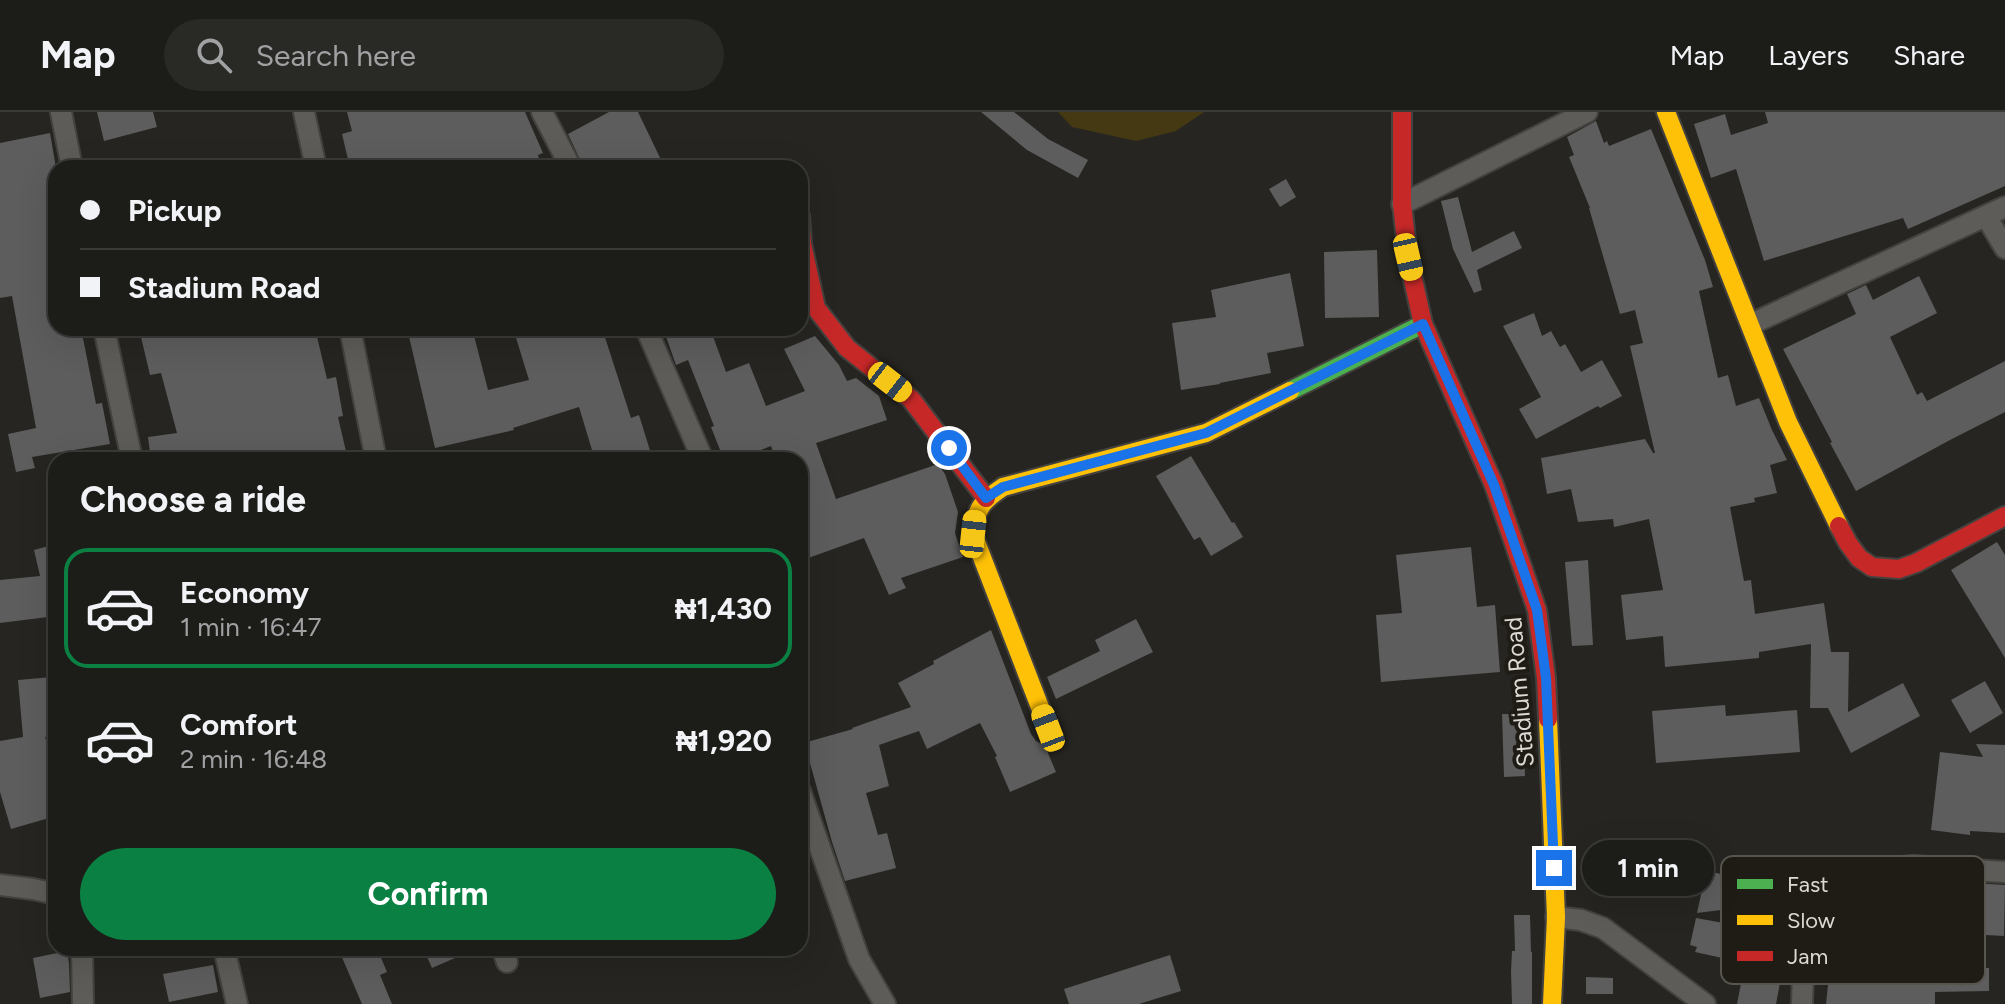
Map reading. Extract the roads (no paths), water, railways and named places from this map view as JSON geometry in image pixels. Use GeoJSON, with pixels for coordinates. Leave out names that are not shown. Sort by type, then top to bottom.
{"type":"FeatureCollection","features":[{"type":"Feature","properties":{"kind":"street"},"geometry":{"type":"LineString","coordinates":[[61,112],[70,160]]}},
{"type":"Feature","properties":{"kind":"street"},"geometry":{"type":"LineString","coordinates":[[304,112],[314,160]]}},
{"type":"Feature","properties":{"kind":"street"},"geometry":{"type":"LineString","coordinates":[[542,112],[567,160]]}},
{"type":"Feature","properties":{"kind":"street","name":"Stadium Road"},"geometry":{"type":"LineString","coordinates":[[1402,112],[1402,204],[1408,257],[1423,324],[1494,485],[1537,610],[1546,678],[1556,917],[1552,1004]]}},
{"type":"Feature","properties":{"kind":"street"},"geometry":{"type":"LineString","coordinates":[[1402,204],[1587,112]]}},
{"type":"Feature","properties":{"kind":"street"},"geometry":{"type":"LineString","coordinates":[[1666,112],[1788,422],[1848,543],[1859,558],[1872,567],[1899,569],[2005,516]]}},
{"type":"Feature","properties":{"kind":"street"},"geometry":{"type":"LineString","coordinates":[[1751,324],[1996,211],[2005,248]]}},
{"type":"Feature","properties":{"kind":"street"},"geometry":{"type":"LineString","coordinates":[[808,271],[816,308],[847,348],[911,399],[986,498]]}},
{"type":"Feature","properties":{"kind":"street"},"geometry":{"type":"LineString","coordinates":[[1048,728],[973,534],[976,512],[986,498],[1003,487],[1206,433],[1423,324]]}},
{"type":"Feature","properties":{"kind":"street"},"geometry":{"type":"LineString","coordinates":[[106,336],[130,452]]}},
{"type":"Feature","properties":{"kind":"street"},"geometry":{"type":"LineString","coordinates":[[352,336],[374,452]]}},
{"type":"Feature","properties":{"kind":"street"},"geometry":{"type":"LineString","coordinates":[[649,336],[700,452]]}},
{"type":"Feature","properties":{"kind":"street"},"geometry":{"type":"LineString","coordinates":[[808,814],[859,959],[885,1004]]}},
{"type":"Feature","properties":{"kind":"street"},"geometry":{"type":"LineString","coordinates":[[1985,871],[2005,872]]}},
{"type":"Feature","properties":{"kind":"street"},"geometry":{"type":"LineString","coordinates":[[0,885],[48,892]]}},
{"type":"Feature","properties":{"kind":"street"},"geometry":{"type":"LineString","coordinates":[[1556,917],[1581,920],[1603,928],[1705,1004]]}},
{"type":"Feature","properties":{"kind":"street"},"geometry":{"type":"LineString","coordinates":[[82,956],[83,1004]]}},
{"type":"Feature","properties":{"kind":"street"},"geometry":{"type":"LineString","coordinates":[[226,956],[237,1004]]}},
{"type":"Feature","properties":{"kind":"street"},"geometry":{"type":"LineString","coordinates":[[1802,1004],[1803,984]]}}]}
